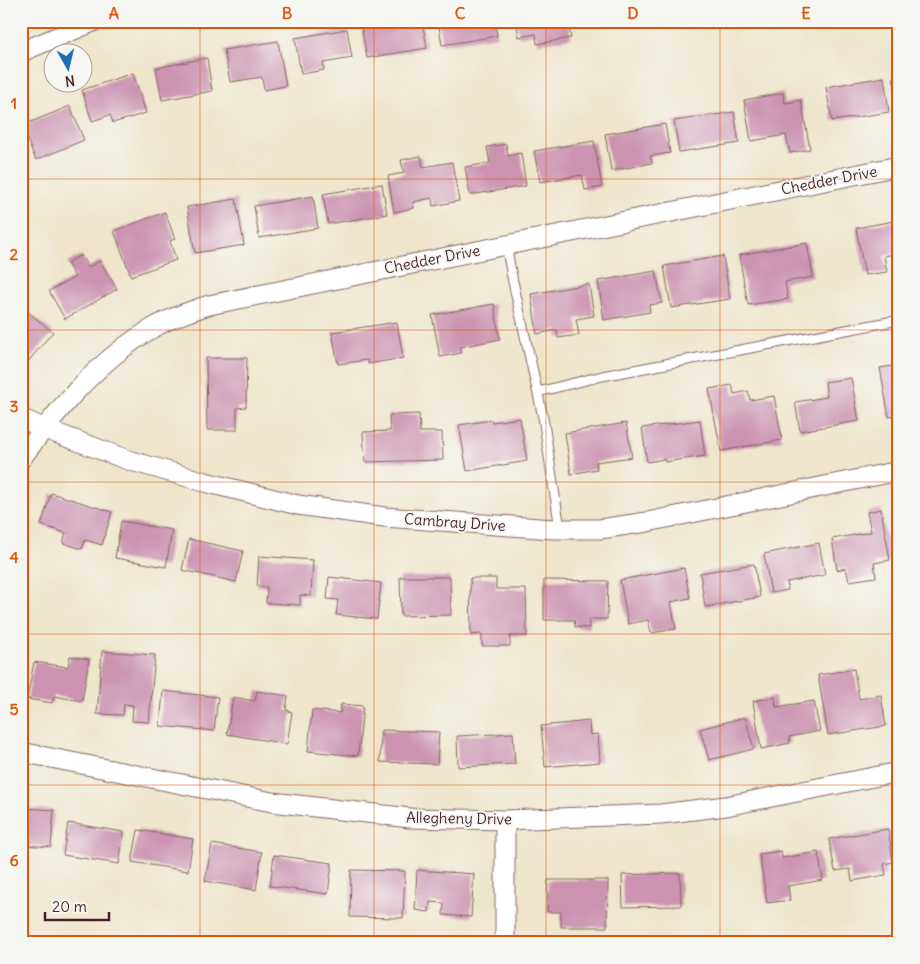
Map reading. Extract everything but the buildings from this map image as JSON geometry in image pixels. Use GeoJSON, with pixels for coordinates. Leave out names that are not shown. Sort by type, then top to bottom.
{"type":"FeatureCollection","features":[{"type":"Feature","properties":{"kind":"street"},"geometry":{"type":"LineString","coordinates":[[21,52],[96,21]]}},
{"type":"Feature","properties":{"kind":"street","name":"Chedder Drive"},"geometry":{"type":"LineString","coordinates":[[21,459],[84,381],[106,361],[154,327],[181,314],[236,298],[899,166]]}},
{"type":"Feature","properties":{"kind":"street","name":"Cambray Drive"},"geometry":{"type":"LineString","coordinates":[[21,418],[128,460],[205,482],[298,505],[384,517],[560,529],[600,529],[647,522],[899,471]]}},
{"type":"Feature","properties":{"kind":"street","name":"Allegheny Drive"},"geometry":{"type":"LineString","coordinates":[[21,752],[272,802],[410,818],[505,820],[661,814],[716,808],[899,772]]}},
{"type":"Feature","properties":{"kind":"street"},"geometry":{"type":"LineString","coordinates":[[505,820],[505,943]]}},
{"type":"Feature","properties":{"kind":"lane"},"geometry":{"type":"LineString","coordinates":[[506,244],[543,416],[560,529]]}},
{"type":"Feature","properties":{"kind":"lane"},"geometry":{"type":"LineString","coordinates":[[538,392],[602,376],[899,320]]}}]}
